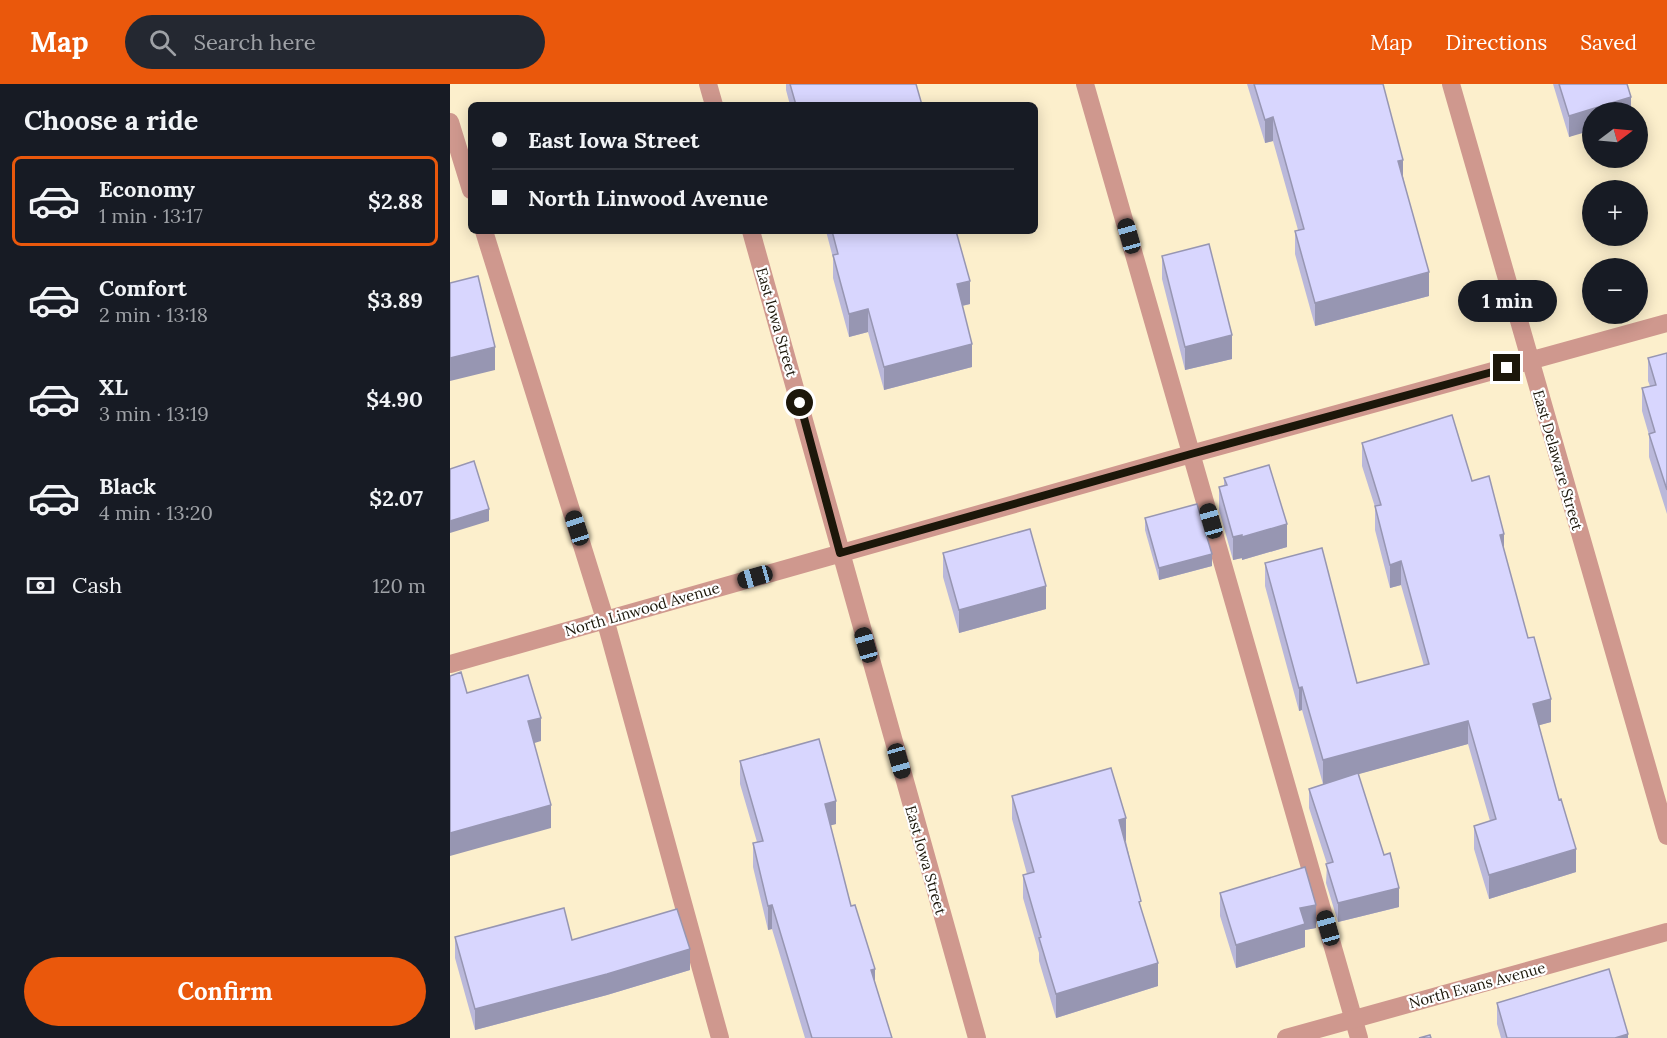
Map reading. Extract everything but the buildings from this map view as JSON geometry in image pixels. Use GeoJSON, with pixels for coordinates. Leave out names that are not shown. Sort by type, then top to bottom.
{"type":"FeatureCollection","features":[{"type":"Feature","properties":{"kind":"street"},"geometry":{"type":"LineString","coordinates":[[708,84],[713,102]]}},
{"type":"Feature","properties":{"kind":"street"},"geometry":{"type":"LineString","coordinates":[[1085,84],[1359,1038]]}},
{"type":"Feature","properties":{"kind":"street","name":"East Delaware Street"},"geometry":{"type":"LineString","coordinates":[[1451,84],[1667,836]]}},
{"type":"Feature","properties":{"kind":"street"},"geometry":{"type":"LineString","coordinates":[[450,122],[468,180]]}},
{"type":"Feature","properties":{"kind":"street"},"geometry":{"type":"LineString","coordinates":[[485,234],[605,619],[720,1038]]}},
{"type":"Feature","properties":{"kind":"street","name":"East Iowa Street"},"geometry":{"type":"LineString","coordinates":[[752,234],[976,1038]]}},
{"type":"Feature","properties":{"kind":"street","name":"North Linwood Avenue"},"geometry":{"type":"LineString","coordinates":[[450,664],[1191,454],[1667,323]]}},
{"type":"Feature","properties":{"kind":"street","name":"North Evans Avenue"},"geometry":{"type":"LineString","coordinates":[[1286,1038],[1667,932]]}},
{"type":"Feature","properties":{"kind":"route"},"geometry":{"type":"LineString","coordinates":[[800,403],[840,553],[1507,368]]}}]}
